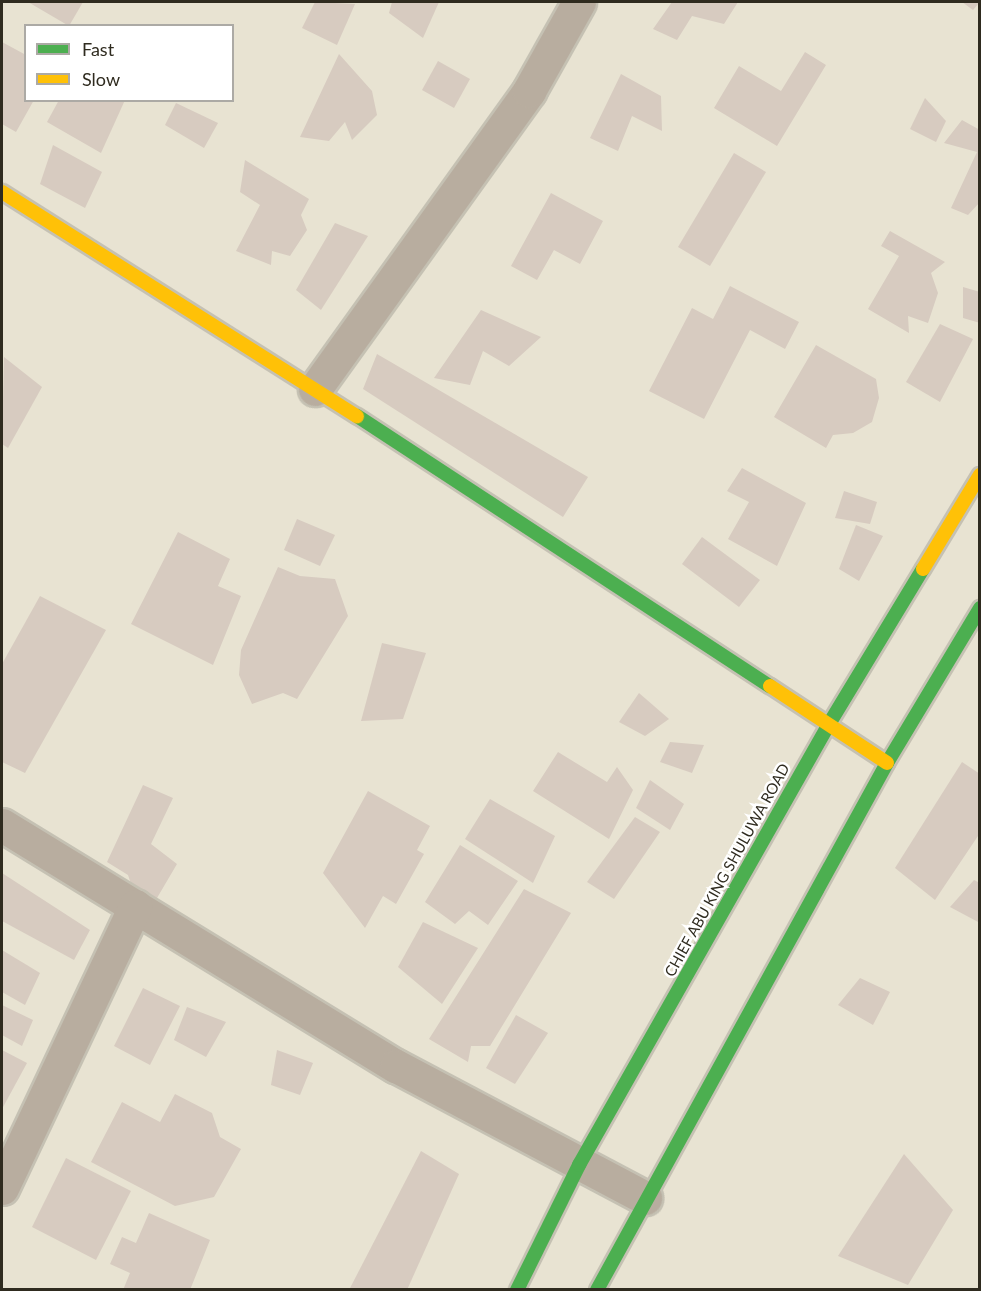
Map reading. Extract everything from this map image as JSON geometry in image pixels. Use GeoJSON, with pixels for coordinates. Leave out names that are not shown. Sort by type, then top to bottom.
{"type":"FeatureCollection","features":[{"type":"Feature","properties":{"kind":"street"},"geometry":{"type":"LineString","coordinates":[[315,389],[529,91],[579,2]]}},
{"type":"Feature","properties":{"kind":"street"},"geometry":{"type":"LineString","coordinates":[[2,192],[315,389],[887,763]]}},
{"type":"Feature","properties":{"kind":"street","name":"CHIEF ABU KING SHULUWA ROAD"},"geometry":{"type":"LineString","coordinates":[[517,1290],[579,1165],[829,723],[980,475]]}},
{"type":"Feature","properties":{"kind":"street"},"geometry":{"type":"LineString","coordinates":[[597,1290],[645,1198],[887,763],[980,608]]}},
{"type":"Feature","properties":{"kind":"street"},"geometry":{"type":"LineString","coordinates":[[2,825],[396,1066],[645,1198]]}},
{"type":"Feature","properties":{"kind":"street"},"geometry":{"type":"LineString","coordinates":[[2,1188],[135,906]]}},
{"type":"Feature","properties":{"kind":"building"},"geometry":{"type":"Polygon","coordinates":[[[28,2],[83,2],[70,24],[66,24],[28,2]]]}},
{"type":"Feature","properties":{"kind":"building"},"geometry":{"type":"Polygon","coordinates":[[[315,2],[355,4],[337,45],[302,28],[315,2]]]}},
{"type":"Feature","properties":{"kind":"building"},"geometry":{"type":"Polygon","coordinates":[[[392,2],[439,2],[423,38],[389,13],[392,2]]]}},
{"type":"Feature","properties":{"kind":"building"},"geometry":{"type":"Polygon","coordinates":[[[672,2],[738,2],[724,24],[692,16],[677,40],[653,29],[672,2]]]}},
{"type":"Feature","properties":{"kind":"building"},"geometry":{"type":"Polygon","coordinates":[[[962,2],[980,2],[973,10],[962,2]]]}},
{"type":"Feature","properties":{"kind":"building"},"geometry":{"type":"Polygon","coordinates":[[[2,42],[24,54],[24,102],[33,102],[16,132],[2,124],[2,42]]]}},
{"type":"Feature","properties":{"kind":"building"},"geometry":{"type":"Polygon","coordinates":[[[805,52],[826,65],[777,146],[714,108],[739,66],[781,91],[805,52]]]}},
{"type":"Feature","properties":{"kind":"building"},"geometry":{"type":"Polygon","coordinates":[[[339,54],[372,91],[377,115],[352,140],[345,122],[329,141],[300,137],[339,54]]]}},
{"type":"Feature","properties":{"kind":"building"},"geometry":{"type":"Polygon","coordinates":[[[438,61],[470,79],[454,108],[422,90],[438,61]]]}},
{"type":"Feature","properties":{"kind":"building"},"geometry":{"type":"Polygon","coordinates":[[[621,74],[661,96],[662,131],[632,116],[618,151],[590,138],[621,74]]]}},
{"type":"Feature","properties":{"kind":"building"},"geometry":{"type":"Polygon","coordinates":[[[925,98],[946,121],[936,142],[910,129],[925,98]]]}},
{"type":"Feature","properties":{"kind":"building"},"geometry":{"type":"Polygon","coordinates":[[[58,102],[124,102],[101,153],[47,122],[58,102]]]}},
{"type":"Feature","properties":{"kind":"building"},"geometry":{"type":"Polygon","coordinates":[[[176,103],[218,123],[204,148],[165,125],[176,103]]]}},
{"type":"Feature","properties":{"kind":"building"},"geometry":{"type":"Polygon","coordinates":[[[962,120],[980,130],[980,202],[968,215],[951,208],[977,152],[944,143],[962,120]]]}},
{"type":"Feature","properties":{"kind":"building"},"geometry":{"type":"Polygon","coordinates":[[[53,145],[102,172],[85,208],[40,184],[53,145]]]}},
{"type":"Feature","properties":{"kind":"building"},"geometry":{"type":"Polygon","coordinates":[[[734,153],[766,172],[710,266],[678,247],[734,153]]]}},
{"type":"Feature","properties":{"kind":"building"},"geometry":{"type":"Polygon","coordinates":[[[245,160],[309,199],[301,215],[307,230],[290,256],[272,251],[271,265],[236,251],[260,205],[240,192],[245,160]]]}},
{"type":"Feature","properties":{"kind":"building"},"geometry":{"type":"Polygon","coordinates":[[[551,193],[603,221],[580,264],[554,250],[537,280],[511,266],[551,193]]]}},
{"type":"Feature","properties":{"kind":"building"},"geometry":{"type":"Polygon","coordinates":[[[335,223],[368,236],[321,310],[296,290],[335,223]]]}},
{"type":"Feature","properties":{"kind":"building"},"geometry":{"type":"Polygon","coordinates":[[[890,231],[945,262],[931,273],[938,293],[928,323],[908,316],[909,333],[868,309],[899,256],[881,246],[890,231]]]}},
{"type":"Feature","properties":{"kind":"building"},"geometry":{"type":"Polygon","coordinates":[[[730,286],[799,322],[785,349],[750,330],[704,419],[649,391],[692,308],[713,319],[730,286]]]}},
{"type":"Feature","properties":{"kind":"building"},"geometry":{"type":"Polygon","coordinates":[[[963,287],[980,292],[980,323],[963,318],[963,287]]]}},
{"type":"Feature","properties":{"kind":"building"},"geometry":{"type":"Polygon","coordinates":[[[481,310],[541,337],[509,366],[483,351],[470,385],[434,378],[481,310]]]}},
{"type":"Feature","properties":{"kind":"building"},"geometry":{"type":"Polygon","coordinates":[[[940,324],[973,339],[940,402],[906,382],[940,324]]]}},
{"type":"Feature","properties":{"kind":"building"},"geometry":{"type":"Polygon","coordinates":[[[816,345],[876,379],[879,398],[872,422],[853,433],[833,435],[826,448],[774,417],[816,345]]]}},
{"type":"Feature","properties":{"kind":"building"},"geometry":{"type":"Polygon","coordinates":[[[377,354],[588,477],[563,517],[363,389],[377,354]]]}},
{"type":"Feature","properties":{"kind":"building"},"geometry":{"type":"Polygon","coordinates":[[[4,357],[42,387],[8,448],[2,444],[4,357]]]}},
{"type":"Feature","properties":{"kind":"building"},"geometry":{"type":"Polygon","coordinates":[[[742,468],[806,503],[777,566],[728,539],[749,502],[727,491],[742,468]]]}},
{"type":"Feature","properties":{"kind":"building"},"geometry":{"type":"Polygon","coordinates":[[[844,491],[877,502],[870,524],[835,518],[844,491]]]}},
{"type":"Feature","properties":{"kind":"building"},"geometry":{"type":"Polygon","coordinates":[[[297,519],[335,535],[320,566],[284,550],[297,519]]]}},
{"type":"Feature","properties":{"kind":"building"},"geometry":{"type":"Polygon","coordinates":[[[856,525],[883,536],[859,581],[839,569],[856,525]]]}},
{"type":"Feature","properties":{"kind":"building"},"geometry":{"type":"Polygon","coordinates":[[[178,532],[230,559],[218,586],[241,596],[213,665],[131,624],[178,532]]]}},
{"type":"Feature","properties":{"kind":"building"},"geometry":{"type":"Polygon","coordinates":[[[702,537],[760,580],[739,607],[682,564],[702,537]]]}},
{"type":"Feature","properties":{"kind":"building"},"geometry":{"type":"Polygon","coordinates":[[[278,567],[300,576],[335,579],[348,616],[297,699],[283,693],[252,704],[239,675],[241,650],[278,567]]]}},
{"type":"Feature","properties":{"kind":"building"},"geometry":{"type":"Polygon","coordinates":[[[40,596],[106,630],[25,773],[2,762],[2,664],[40,596]]]}},
{"type":"Feature","properties":{"kind":"building"},"geometry":{"type":"Polygon","coordinates":[[[382,643],[426,653],[403,719],[361,721],[382,643]]]}},
{"type":"Feature","properties":{"kind":"building"},"geometry":{"type":"Polygon","coordinates":[[[639,693],[669,719],[645,736],[619,722],[639,693]]]}},
{"type":"Feature","properties":{"kind":"building"},"geometry":{"type":"Polygon","coordinates":[[[670,742],[704,745],[692,773],[660,762],[670,742]]]}},
{"type":"Feature","properties":{"kind":"building"},"geometry":{"type":"Polygon","coordinates":[[[558,752],[607,782],[617,767],[633,790],[609,839],[533,791],[558,752]]]}},
{"type":"Feature","properties":{"kind":"building"},"geometry":{"type":"Polygon","coordinates":[[[962,762],[980,774],[980,833],[935,900],[895,868],[962,762]]]}},
{"type":"Feature","properties":{"kind":"building"},"geometry":{"type":"Polygon","coordinates":[[[650,780],[684,804],[670,830],[636,808],[650,780]]]}},
{"type":"Feature","properties":{"kind":"building"},"geometry":{"type":"Polygon","coordinates":[[[143,785],[173,798],[151,844],[177,864],[157,898],[135,896],[128,875],[107,862],[143,785]]]}},
{"type":"Feature","properties":{"kind":"building"},"geometry":{"type":"Polygon","coordinates":[[[368,791],[430,826],[417,850],[424,854],[396,904],[383,896],[365,928],[323,873],[368,791]]]}},
{"type":"Feature","properties":{"kind":"building"},"geometry":{"type":"Polygon","coordinates":[[[490,799],[555,836],[533,883],[465,839],[490,799]]]}},
{"type":"Feature","properties":{"kind":"building"},"geometry":{"type":"Polygon","coordinates":[[[635,817],[660,832],[614,899],[587,882],[635,817]]]}},
{"type":"Feature","properties":{"kind":"building"},"geometry":{"type":"Polygon","coordinates":[[[460,845],[518,881],[488,925],[469,911],[455,924],[425,902],[460,845]]]}},
{"type":"Feature","properties":{"kind":"building"},"geometry":{"type":"Polygon","coordinates":[[[2,873],[90,930],[74,960],[2,921],[2,873]]]}},
{"type":"Feature","properties":{"kind":"building"},"geometry":{"type":"Polygon","coordinates":[[[974,880],[980,883],[980,923],[950,907],[974,880]]]}},
{"type":"Feature","properties":{"kind":"building"},"geometry":{"type":"Polygon","coordinates":[[[524,889],[571,913],[490,1046],[471,1046],[468,1062],[429,1039],[524,889]]]}},
{"type":"Feature","properties":{"kind":"building"},"geometry":{"type":"Polygon","coordinates":[[[423,922],[478,948],[442,1004],[398,967],[423,922]]]}},
{"type":"Feature","properties":{"kind":"building"},"geometry":{"type":"Polygon","coordinates":[[[2,950],[40,973],[25,1005],[2,992],[2,950]]]}},
{"type":"Feature","properties":{"kind":"building"},"geometry":{"type":"Polygon","coordinates":[[[860,978],[890,992],[873,1025],[838,1005],[860,978]]]}},
{"type":"Feature","properties":{"kind":"building"},"geometry":{"type":"Polygon","coordinates":[[[143,988],[180,1006],[150,1065],[114,1046],[143,988]]]}},
{"type":"Feature","properties":{"kind":"building"},"geometry":{"type":"Polygon","coordinates":[[[2,1005],[33,1020],[22,1046],[2,1035],[2,1005]]]}},
{"type":"Feature","properties":{"kind":"building"},"geometry":{"type":"Polygon","coordinates":[[[187,1007],[226,1022],[206,1057],[174,1040],[187,1007]]]}},
{"type":"Feature","properties":{"kind":"building"},"geometry":{"type":"Polygon","coordinates":[[[516,1015],[548,1033],[515,1084],[486,1068],[516,1015]]]}},
{"type":"Feature","properties":{"kind":"building"},"geometry":{"type":"Polygon","coordinates":[[[2,1050],[27,1063],[2,1109],[2,1050]]]}},
{"type":"Feature","properties":{"kind":"building"},"geometry":{"type":"Polygon","coordinates":[[[277,1050],[313,1063],[300,1095],[271,1085],[277,1050]]]}},
{"type":"Feature","properties":{"kind":"building"},"geometry":{"type":"Polygon","coordinates":[[[175,1094],[212,1113],[220,1137],[241,1149],[214,1197],[175,1206],[91,1162],[122,1102],[160,1122],[175,1094]]]}},
{"type":"Feature","properties":{"kind":"building"},"geometry":{"type":"Polygon","coordinates":[[[421,1151],[459,1174],[407,1290],[349,1290],[421,1151]]]}},
{"type":"Feature","properties":{"kind":"building"},"geometry":{"type":"Polygon","coordinates":[[[904,1154],[953,1210],[908,1285],[838,1256],[904,1154]]]}},
{"type":"Feature","properties":{"kind":"building"},"geometry":{"type":"Polygon","coordinates":[[[66,1158],[131,1191],[96,1260],[32,1227],[66,1158]]]}},
{"type":"Feature","properties":{"kind":"building"},"geometry":{"type":"Polygon","coordinates":[[[149,1213],[210,1240],[190,1290],[123,1290],[130,1273],[110,1264],[122,1237],[136,1243],[149,1213]]]}},
{"type":"Feature","properties":{"kind":"traffic: fast"},"geometry":{"type":"LineString","coordinates":[[357,416],[770,686]]}},
{"type":"Feature","properties":{"kind":"traffic: fast"},"geometry":{"type":"LineString","coordinates":[[517,1290],[579,1165],[829,724],[923,569]]}},
{"type":"Feature","properties":{"kind":"traffic: fast"},"geometry":{"type":"LineString","coordinates":[[597,1290],[887,763],[980,608]]}},
{"type":"Feature","properties":{"kind":"traffic: slow"},"geometry":{"type":"LineString","coordinates":[[2,192],[357,416]]}},
{"type":"Feature","properties":{"kind":"traffic: slow"},"geometry":{"type":"LineString","coordinates":[[923,569],[980,475]]}},
{"type":"Feature","properties":{"kind":"traffic: slow"},"geometry":{"type":"LineString","coordinates":[[770,686],[887,763]]}}]}
